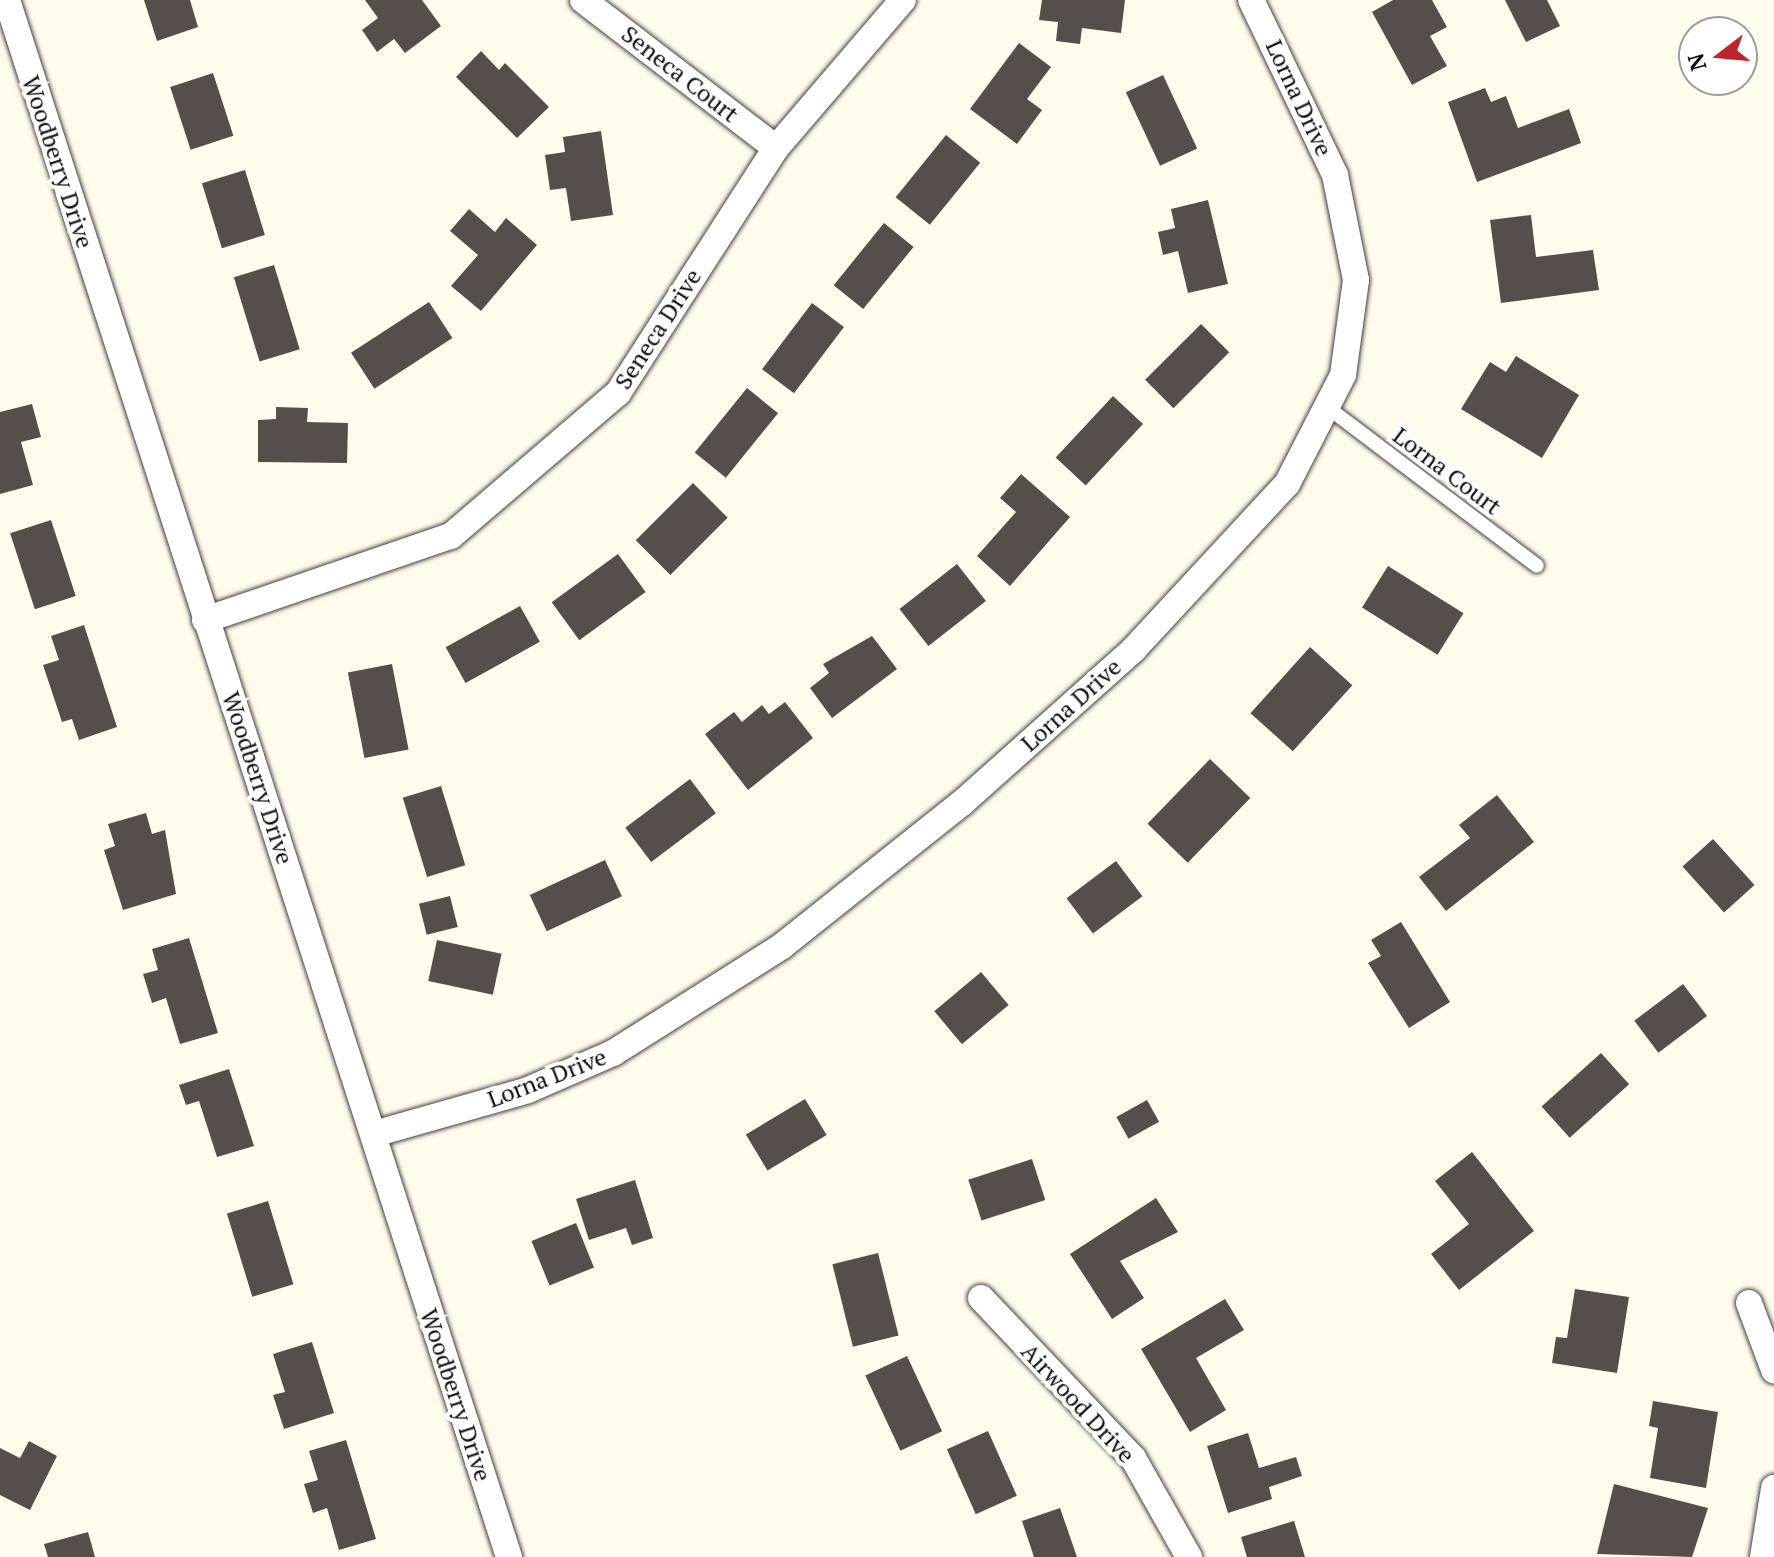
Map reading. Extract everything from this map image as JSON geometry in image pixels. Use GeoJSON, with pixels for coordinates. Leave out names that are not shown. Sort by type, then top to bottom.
{"type":"FeatureCollection","features":[{"type":"Feature","properties":{"kind":"street","name":"Woodberry Drive"},"geometry":{"type":"LineString","coordinates":[[7,0],[509,1557]]}},
{"type":"Feature","properties":{"kind":"street","name":"Seneca Court"},"geometry":{"type":"LineString","coordinates":[[583,0],[776,148]]}},
{"type":"Feature","properties":{"kind":"street","name":"Seneca Drive"},"geometry":{"type":"LineString","coordinates":[[205,620],[451,536],[618,393],[776,148],[903,0]]}},
{"type":"Feature","properties":{"kind":"street","name":"Lorna Drive"},"geometry":{"type":"LineString","coordinates":[[374,1134],[528,1090],[613,1053],[782,946],[962,803],[1134,649],[1287,484],[1331,410],[1353,321],[1351,238],[1314,122],[1251,0]]}},
{"type":"Feature","properties":{"kind":"street","name":"Airwood Drive"},"geometry":{"type":"LineString","coordinates":[[981,1298],[1133,1458],[1189,1557]]}},
{"type":"Feature","properties":{"kind":"street"},"geometry":{"type":"LineString","coordinates":[[1749,1303],[1774,1370]]}},
{"type":"Feature","properties":{"kind":"street"},"geometry":{"type":"LineString","coordinates":[[1763,1557],[1774,1488]]}},
{"type":"Feature","properties":{"kind":"lane","name":"Lorna Court"},"geometry":{"type":"LineString","coordinates":[[1331,410],[1537,566]]}},
{"type":"Feature","properties":{"kind":"building"},"geometry":{"type":"Polygon","coordinates":[[[144,0],[190,0],[198,27],[157,41],[144,0]]]}},
{"type":"Feature","properties":{"kind":"building"},"geometry":{"type":"Polygon","coordinates":[[[365,0],[422,0],[441,26],[405,53],[394,39],[377,52],[362,30],[378,18],[365,0]]]}},
{"type":"Feature","properties":{"kind":"building"},"geometry":{"type":"Polygon","coordinates":[[[1042,0],[1125,0],[1121,33],[1082,28],[1080,44],[1056,41],[1058,22],[1039,20],[1042,0]]]}},
{"type":"Feature","properties":{"kind":"building"},"geometry":{"type":"Polygon","coordinates":[[[1393,0],[1432,0],[1447,27],[1430,36],[1447,66],[1412,85],[1372,12],[1393,0]]]}},
{"type":"Feature","properties":{"kind":"building"},"geometry":{"type":"Polygon","coordinates":[[[1505,0],[1547,0],[1560,26],[1526,42],[1505,0]]]}},
{"type":"Feature","properties":{"kind":"building"},"geometry":{"type":"Polygon","coordinates":[[[1019,43],[1051,67],[1027,99],[1042,110],[1017,144],[970,109],[1019,43]]]}},
{"type":"Feature","properties":{"kind":"building"},"geometry":{"type":"Polygon","coordinates":[[[481,51],[499,70],[505,63],[549,107],[517,138],[456,77],[481,51]]]}},
{"type":"Feature","properties":{"kind":"building"},"geometry":{"type":"Polygon","coordinates":[[[213,73],[233,136],[191,150],[170,87],[213,73]]]}},
{"type":"Feature","properties":{"kind":"building"},"geometry":{"type":"Polygon","coordinates":[[[1163,75],[1197,148],[1160,166],[1126,92],[1163,75]]]}},
{"type":"Feature","properties":{"kind":"building"},"geometry":{"type":"Polygon","coordinates":[[[1485,88],[1491,102],[1506,96],[1518,128],[1569,109],[1581,143],[1477,182],[1448,102],[1485,88]]]}},
{"type":"Feature","properties":{"kind":"building"},"geometry":{"type":"Polygon","coordinates":[[[601,131],[613,215],[571,221],[566,188],[550,190],[545,155],[565,152],[563,137],[601,131]]]}},
{"type":"Feature","properties":{"kind":"building"},"geometry":{"type":"Polygon","coordinates":[[[946,135],[980,163],[930,225],[896,197],[946,135]]]}},
{"type":"Feature","properties":{"kind":"building"},"geometry":{"type":"Polygon","coordinates":[[[245,170],[265,235],[222,248],[202,183],[245,170]]]}},
{"type":"Feature","properties":{"kind":"building"},"geometry":{"type":"Polygon","coordinates":[[[1208,200],[1228,284],[1188,293],[1178,251],[1163,255],[1158,232],[1175,228],[1171,209],[1208,200]]]}},
{"type":"Feature","properties":{"kind":"building"},"geometry":{"type":"Polygon","coordinates":[[[469,209],[495,232],[506,218],[537,245],[481,311],[451,286],[478,255],[450,231],[469,209]]]}},
{"type":"Feature","properties":{"kind":"building"},"geometry":{"type":"Polygon","coordinates":[[[1531,215],[1536,257],[1593,250],[1599,290],[1501,303],[1490,220],[1531,215]]]}},
{"type":"Feature","properties":{"kind":"building"},"geometry":{"type":"Polygon","coordinates":[[[884,223],[914,247],[863,309],[834,285],[884,223]]]}},
{"type":"Feature","properties":{"kind":"building"},"geometry":{"type":"Polygon","coordinates":[[[274,265],[300,349],[260,361],[234,277],[274,265]]]}},
{"type":"Feature","properties":{"kind":"building"},"geometry":{"type":"Polygon","coordinates":[[[429,302],[452,338],[374,389],[351,353],[429,302]]]}},
{"type":"Feature","properties":{"kind":"building"},"geometry":{"type":"Polygon","coordinates":[[[812,303],[844,327],[794,393],[762,369],[812,303]]]}},
{"type":"Feature","properties":{"kind":"building"},"geometry":{"type":"Polygon","coordinates":[[[1201,324],[1229,352],[1173,408],[1145,380],[1201,324]]]}},
{"type":"Feature","properties":{"kind":"building"},"geometry":{"type":"Polygon","coordinates":[[[1516,356],[1579,395],[1542,458],[1461,409],[1490,362],[1506,372],[1516,356]]]}},
{"type":"Feature","properties":{"kind":"building"},"geometry":{"type":"Polygon","coordinates":[[[747,388],[778,413],[726,478],[695,453],[747,388]]]}},
{"type":"Feature","properties":{"kind":"building"},"geometry":{"type":"Polygon","coordinates":[[[1113,396],[1143,424],[1086,485],[1056,457],[1113,396]]]}},
{"type":"Feature","properties":{"kind":"building"},"geometry":{"type":"Polygon","coordinates":[[[32,404],[41,437],[21,442],[33,485],[0,494],[0,412],[32,404]]]}},
{"type":"Feature","properties":{"kind":"building"},"geometry":{"type":"Polygon","coordinates":[[[276,407],[308,408],[307,422],[348,423],[347,463],[258,462],[258,420],[276,419],[276,407]]]}},
{"type":"Feature","properties":{"kind":"building"},"geometry":{"type":"Polygon","coordinates":[[[1021,474],[1070,517],[1010,586],[977,556],[1016,512],[1000,498],[1021,474]]]}},
{"type":"Feature","properties":{"kind":"building"},"geometry":{"type":"Polygon","coordinates":[[[693,483],[728,518],[670,575],[636,540],[693,483]]]}},
{"type":"Feature","properties":{"kind":"building"},"geometry":{"type":"Polygon","coordinates":[[[51,520],[76,596],[35,609],[10,533],[51,520]]]}},
{"type":"Feature","properties":{"kind":"building"},"geometry":{"type":"Polygon","coordinates":[[[618,554],[646,592],[579,640],[552,602],[618,554]]]}},
{"type":"Feature","properties":{"kind":"building"},"geometry":{"type":"Polygon","coordinates":[[[957,564],[986,601],[928,646],[899,609],[957,564]]]}},
{"type":"Feature","properties":{"kind":"building"},"geometry":{"type":"Polygon","coordinates":[[[1388,566],[1463,613],[1438,655],[1362,608],[1388,566]]]}},
{"type":"Feature","properties":{"kind":"building"},"geometry":{"type":"Polygon","coordinates":[[[520,606],[540,642],[466,683],[446,647],[520,606]]]}},
{"type":"Feature","properties":{"kind":"building"},"geometry":{"type":"Polygon","coordinates":[[[84,625],[117,727],[79,740],[72,719],[62,722],[43,665],[59,660],[51,636],[84,625]]]}},
{"type":"Feature","properties":{"kind":"building"},"geometry":{"type":"Polygon","coordinates":[[[872,636],[897,669],[832,718],[810,688],[829,673],[823,664],[872,636]]]}},
{"type":"Feature","properties":{"kind":"building"},"geometry":{"type":"Polygon","coordinates":[[[1310,647],[1352,685],[1293,751],[1250,713],[1310,647]]]}},
{"type":"Feature","properties":{"kind":"building"},"geometry":{"type":"Polygon","coordinates":[[[392,664],[409,749],[364,758],[348,673],[392,664]]]}},
{"type":"Feature","properties":{"kind":"building"},"geometry":{"type":"Polygon","coordinates":[[[785,702],[813,738],[748,790],[705,734],[734,712],[742,722],[762,705],[769,714],[785,702]]]}},
{"type":"Feature","properties":{"kind":"building"},"geometry":{"type":"Polygon","coordinates":[[[1210,759],[1250,798],[1188,863],[1147,824],[1210,759]]]}},
{"type":"Feature","properties":{"kind":"building"},"geometry":{"type":"Polygon","coordinates":[[[690,779],[716,813],[651,862],[625,828],[690,779]]]}},
{"type":"Feature","properties":{"kind":"building"},"geometry":{"type":"Polygon","coordinates":[[[441,786],[465,865],[427,877],[403,798],[441,786]]]}},
{"type":"Feature","properties":{"kind":"building"},"geometry":{"type":"Polygon","coordinates":[[[1497,795],[1534,842],[1446,911],[1419,877],[1470,838],[1459,825],[1497,795]]]}},
{"type":"Feature","properties":{"kind":"building"},"geometry":{"type":"Polygon","coordinates":[[[146,813],[152,834],[165,830],[176,894],[123,910],[104,850],[115,846],[108,824],[146,813]]]}},
{"type":"Feature","properties":{"kind":"building"},"geometry":{"type":"Polygon","coordinates":[[[1713,839],[1754,885],[1724,913],[1683,866],[1713,839]]]}},
{"type":"Feature","properties":{"kind":"building"},"geometry":{"type":"Polygon","coordinates":[[[605,860],[622,896],[547,931],[530,895],[605,860]]]}},
{"type":"Feature","properties":{"kind":"building"},"geometry":{"type":"Polygon","coordinates":[[[1116,861],[1142,896],[1093,933],[1066,898],[1116,861]]]}},
{"type":"Feature","properties":{"kind":"building"},"geometry":{"type":"Polygon","coordinates":[[[450,896],[458,927],[427,935],[419,904],[450,896]]]}},
{"type":"Feature","properties":{"kind":"building"},"geometry":{"type":"Polygon","coordinates":[[[1401,922],[1450,1002],[1409,1028],[1368,963],[1381,956],[1371,940],[1401,922]]]}},
{"type":"Feature","properties":{"kind":"building"},"geometry":{"type":"Polygon","coordinates":[[[189,938],[218,1033],[180,1044],[166,998],[152,1003],[143,974],[158,970],[152,949],[189,938]]]}},
{"type":"Feature","properties":{"kind":"building"},"geometry":{"type":"Polygon","coordinates":[[[437,940],[502,954],[493,995],[428,981],[437,940]]]}},
{"type":"Feature","properties":{"kind":"building"},"geometry":{"type":"Polygon","coordinates":[[[981,972],[1009,1005],[962,1044],[934,1011],[981,972]]]}},
{"type":"Feature","properties":{"kind":"building"},"geometry":{"type":"Polygon","coordinates":[[[1683,984],[1707,1016],[1658,1053],[1634,1021],[1683,984]]]}},
{"type":"Feature","properties":{"kind":"building"},"geometry":{"type":"Polygon","coordinates":[[[1601,1053],[1629,1084],[1570,1138],[1542,1107],[1601,1053]]]}},
{"type":"Feature","properties":{"kind":"building"},"geometry":{"type":"Polygon","coordinates":[[[229,1069],[254,1146],[217,1157],[199,1101],[186,1105],[179,1085],[229,1069]]]}},
{"type":"Feature","properties":{"kind":"building"},"geometry":{"type":"Polygon","coordinates":[[[805,1099],[827,1135],[767,1171],[746,1135],[805,1099]]]}},
{"type":"Feature","properties":{"kind":"building"},"geometry":{"type":"Polygon","coordinates":[[[1147,1100],[1159,1122],[1129,1139],[1116,1117],[1147,1100]]]}},
{"type":"Feature","properties":{"kind":"building"},"geometry":{"type":"Polygon","coordinates":[[[1472,1152],[1534,1231],[1459,1290],[1431,1254],[1469,1224],[1435,1181],[1472,1152]]]}},
{"type":"Feature","properties":{"kind":"building"},"geometry":{"type":"Polygon","coordinates":[[[1032,1159],[1045,1200],[982,1221],[968,1180],[1032,1159]]]}},
{"type":"Feature","properties":{"kind":"building"},"geometry":{"type":"Polygon","coordinates":[[[635,1180],[653,1238],[632,1245],[626,1228],[589,1240],[576,1199],[635,1180]]]}},
{"type":"Feature","properties":{"kind":"building"},"geometry":{"type":"Polygon","coordinates":[[[1156,1198],[1178,1232],[1120,1261],[1144,1298],[1112,1319],[1070,1254],[1156,1198]]]}},
{"type":"Feature","properties":{"kind":"building"},"geometry":{"type":"Polygon","coordinates":[[[268,1201],[293,1284],[252,1297],[227,1214],[268,1201]]]}},
{"type":"Feature","properties":{"kind":"building"},"geometry":{"type":"Polygon","coordinates":[[[576,1223],[594,1268],[549,1285],[531,1241],[576,1223]]]}},
{"type":"Feature","properties":{"kind":"building"},"geometry":{"type":"Polygon","coordinates":[[[878,1253],[899,1335],[853,1347],[832,1264],[878,1253]]]}},
{"type":"Feature","properties":{"kind":"building"},"geometry":{"type":"Polygon","coordinates":[[[1575,1289],[1629,1297],[1617,1373],[1552,1363],[1556,1337],[1567,1338],[1575,1289]]]}},
{"type":"Feature","properties":{"kind":"building"},"geometry":{"type":"Polygon","coordinates":[[[1225,1299],[1244,1330],[1196,1358],[1226,1410],[1190,1432],[1141,1349],[1225,1299]]]}},
{"type":"Feature","properties":{"kind":"building"},"geometry":{"type":"Polygon","coordinates":[[[312,1342],[334,1413],[284,1429],[273,1395],[285,1392],[273,1354],[312,1342]]]}},
{"type":"Feature","properties":{"kind":"building"},"geometry":{"type":"Polygon","coordinates":[[[907,1356],[942,1431],[900,1451],[865,1375],[907,1356]]]}},
{"type":"Feature","properties":{"kind":"building"},"geometry":{"type":"Polygon","coordinates":[[[1653,1401],[1718,1412],[1706,1488],[1650,1478],[1658,1428],[1649,1426],[1653,1401]]]}},
{"type":"Feature","properties":{"kind":"building"},"geometry":{"type":"Polygon","coordinates":[[[988,1431],[1017,1496],[976,1514],[947,1449],[988,1431]]]}},
{"type":"Feature","properties":{"kind":"building"},"geometry":{"type":"Polygon","coordinates":[[[1248,1433],[1259,1468],[1296,1457],[1302,1476],[1269,1487],[1272,1499],[1228,1513],[1207,1446],[1248,1433]]]}},
{"type":"Feature","properties":{"kind":"building"},"geometry":{"type":"Polygon","coordinates":[[[346,1440],[376,1539],[339,1550],[327,1508],[313,1513],[304,1484],[318,1480],[309,1451],[346,1440]]]}},
{"type":"Feature","properties":{"kind":"building"},"geometry":{"type":"Polygon","coordinates":[[[29,1441],[57,1456],[30,1510],[0,1495],[0,1448],[20,1458],[29,1441]]]}},
{"type":"Feature","properties":{"kind":"building"},"geometry":{"type":"Polygon","coordinates":[[[1614,1484],[1708,1508],[1692,1557],[1597,1554],[1614,1484]]]}},
{"type":"Feature","properties":{"kind":"building"},"geometry":{"type":"Polygon","coordinates":[[[1060,1508],[1077,1557],[1034,1557],[1022,1521],[1060,1508]]]}},
{"type":"Feature","properties":{"kind":"building"},"geometry":{"type":"Polygon","coordinates":[[[1294,1521],[1305,1557],[1247,1557],[1241,1537],[1294,1521]]]}},
{"type":"Feature","properties":{"kind":"building"},"geometry":{"type":"Polygon","coordinates":[[[88,1532],[95,1557],[48,1557],[44,1544],[88,1532]]]}}]}
